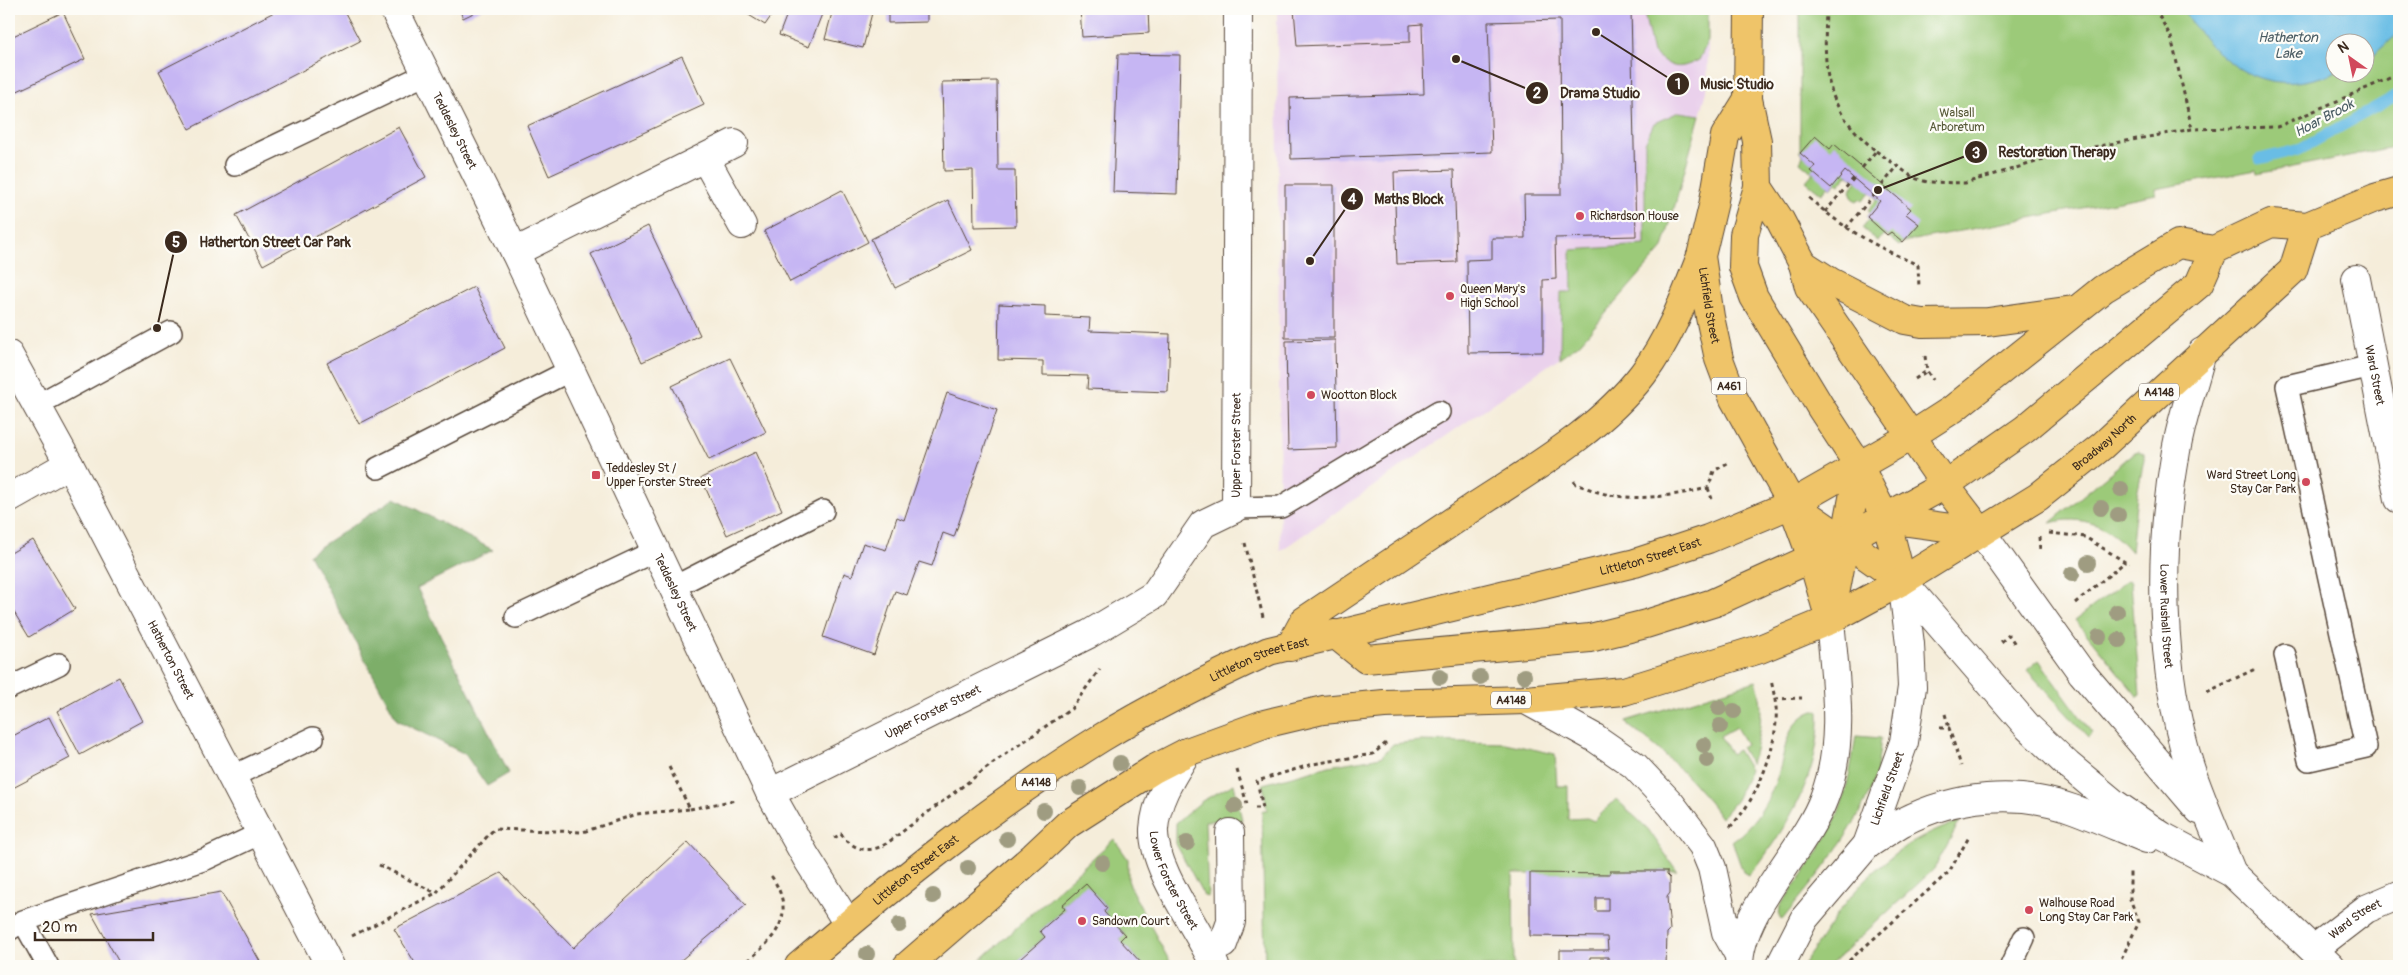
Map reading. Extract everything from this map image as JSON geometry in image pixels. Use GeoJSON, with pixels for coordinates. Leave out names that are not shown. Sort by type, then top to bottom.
{"type":"FeatureCollection","features":[{"type":"Feature","properties":{"kind":"highway"},"geometry":{"type":"LineString","coordinates":[[1749,9],[1748,99],[1758,141],[1758,186],[1744,236],[1743,267],[1751,290],[1821,408],[1859,466],[1886,519],[1902,581]]}},
{"type":"Feature","properties":{"kind":"highway","name":"Lichfield Street"},"geometry":{"type":"LineString","coordinates":[[1748,99],[1725,136],[1713,206],[1701,256],[1719,359],[1734,399],[1792,504],[1812,558],[1830,620]]}},
{"type":"Feature","properties":{"kind":"highway"},"geometry":{"type":"LineString","coordinates":[[1758,186],[1780,220],[1803,264],[1809,287],[1945,485],[1980,532]]}},
{"type":"Feature","properties":{"kind":"highway"},"geometry":{"type":"LineString","coordinates":[[1336,634],[1366,658],[1590,638],[1694,610],[1812,558],[1945,485],[2025,429],[2199,284],[2214,250],[2271,223],[2307,226],[2375,198],[2399,191]]}},
{"type":"Feature","properties":{"kind":"highway","name":"Broadway North"},"geometry":{"type":"LineString","coordinates":[[1980,532],[2038,496],[2102,446],[2293,270],[2307,226]]}},
{"type":"Feature","properties":{"kind":"highway","name":"A4148"},"geometry":{"type":"LineString","coordinates":[[1792,504],[1911,436],[1953,409],[2075,310],[2145,262],[2178,244],[2214,250]]}},
{"type":"Feature","properties":{"kind":"highway"},"geometry":{"type":"LineString","coordinates":[[1290,646],[1304,620],[1555,454],[1595,423],[1622,398],[1642,375],[1667,336],[1701,256]]}},
{"type":"Feature","properties":{"kind":"highway"},"geometry":{"type":"LineString","coordinates":[[1803,264],[1830,282],[1905,320],[1922,323],[1988,322],[2075,310]]}},
{"type":"Feature","properties":{"kind":"highway"},"geometry":{"type":"LineString","coordinates":[[1830,620],[1859,466]]}},
{"type":"Feature","properties":{"kind":"highway"},"geometry":{"type":"LineString","coordinates":[[1792,504],[1902,581]]}},
{"type":"Feature","properties":{"kind":"highway","name":"Littleton Street East"},"geometry":{"type":"LineString","coordinates":[[800,966],[848,924],[953,841],[1101,738],[1269,651],[1635,563],[1708,540],[1792,504]]}},
{"type":"Feature","properties":{"kind":"highway"},"geometry":{"type":"LineString","coordinates":[[1886,519],[1980,532]]}},
{"type":"Feature","properties":{"kind":"highway","name":"A4148"},"geometry":{"type":"LineString","coordinates":[[907,966],[1034,856],[1068,824],[1154,769],[1186,752],[1264,724],[1323,710],[1384,704],[1526,700],[1624,692],[1760,649],[1830,620],[1902,581],[1980,532]]}},
{"type":"Feature","properties":{"kind":"street","name":"Teddesley Street"},"geometry":{"type":"LineString","coordinates":[[394,9],[515,252],[770,793],[848,924]]}},
{"type":"Feature","properties":{"kind":"street","name":"Upper Forster Street"},"geometry":{"type":"LineString","coordinates":[[770,793],[1089,634],[1154,595],[1203,524],[1236,508],[1238,9]]}},
{"type":"Feature","properties":{"kind":"street"},"geometry":{"type":"LineString","coordinates":[[515,252],[734,143]]}},
{"type":"Feature","properties":{"kind":"street"},"geometry":{"type":"LineString","coordinates":[[705,158],[742,225]]}},
{"type":"Feature","properties":{"kind":"street","name":"Ward Street"},"geometry":{"type":"LineString","coordinates":[[2356,279],[2399,499]]}},
{"type":"Feature","properties":{"kind":"street","name":"Lower Rushall Street"},"geometry":{"type":"LineString","coordinates":[[2202,352],[2176,449],[2167,507],[2163,564],[2169,661],[2177,713],[2190,767],[2232,873]]}},
{"type":"Feature","properties":{"kind":"street","name":"Hatherton Street"},"geometry":{"type":"LineString","coordinates":[[9,355],[69,464],[326,959]]}},
{"type":"Feature","properties":{"kind":"street"},"geometry":{"type":"LineString","coordinates":[[9,498],[69,464]]}},
{"type":"Feature","properties":{"kind":"street","name":"Lower Rushall Street"},"geometry":{"type":"LineString","coordinates":[[1980,532],[2082,673],[2202,813],[2232,873]]}},
{"type":"Feature","properties":{"kind":"street","name":"Lower Rushall Street"},"geometry":{"type":"LineString","coordinates":[[1902,581],[2028,727],[2068,765],[2115,804],[2162,836],[2232,873],[2322,958]]}},
{"type":"Feature","properties":{"kind":"street","name":"Lichfield Street"},"geometry":{"type":"LineString","coordinates":[[1780,966],[1804,919],[1867,844],[1904,742],[1912,687],[1910,644],[1902,581]]}},
{"type":"Feature","properties":{"kind":"street"},"geometry":{"type":"LineString","coordinates":[[1739,961],[1764,896],[1816,816],[1825,797],[1833,766],[1838,716],[1830,620]]}},
{"type":"Feature","properties":{"kind":"street"},"geometry":{"type":"LineString","coordinates":[[1526,700],[1594,738],[1634,765],[1670,804],[1704,846],[1712,868],[1726,932],[1739,961]]}},
{"type":"Feature","properties":{"kind":"street","name":"Lower Forster Street"},"geometry":{"type":"LineString","coordinates":[[1186,752],[1163,792],[1154,831],[1157,851],[1164,869],[1211,959],[1223,944],[1231,922],[1230,833]]}},
{"type":"Feature","properties":{"kind":"street"},"geometry":{"type":"LineString","coordinates":[[1867,844],[1903,822],[1933,810],[1994,796],[2044,801],[2072,809],[2232,873]]}},
{"type":"Feature","properties":{"kind":"street","name":"Ward Street"},"geometry":{"type":"LineString","coordinates":[[2322,958],[2366,909],[2399,895]]}},
{"type":"Feature","properties":{"kind":"lane"},"geometry":{"type":"LineString","coordinates":[[235,165],[426,74]]}},
{"type":"Feature","properties":{"kind":"lane"},"geometry":{"type":"LineString","coordinates":[[36,406],[171,332]]}},
{"type":"Feature","properties":{"kind":"lane"},"geometry":{"type":"LineString","coordinates":[[2285,654],[2309,760],[2366,747],[2287,386],[2372,366]]}},
{"type":"Feature","properties":{"kind":"lane"},"geometry":{"type":"LineString","coordinates":[[378,468],[571,370]]}},
{"type":"Feature","properties":{"kind":"lane"},"geometry":{"type":"LineString","coordinates":[[1236,508],[1280,507],[1439,412]]}},
{"type":"Feature","properties":{"kind":"lane"},"geometry":{"type":"LineString","coordinates":[[674,587],[824,511]]}},
{"type":"Feature","properties":{"kind":"lane"},"geometry":{"type":"LineString","coordinates":[[516,617],[657,550]]}},
{"type":"Feature","properties":{"kind":"lane"},"geometry":{"type":"LineString","coordinates":[[9,688],[59,664]]}},
{"type":"Feature","properties":{"kind":"lane"},"geometry":{"type":"LineString","coordinates":[[231,776],[313,738]]}},
{"type":"Feature","properties":{"kind":"lane"},"geometry":{"type":"LineString","coordinates":[[48,966],[16,925],[206,859],[261,833]]}},
{"type":"Feature","properties":{"kind":"lane"},"geometry":{"type":"LineString","coordinates":[[2010,966],[2024,938]]}},
{"type":"Feature","properties":{"kind":"path"},"geometry":{"type":"LineString","coordinates":[[1826,9],[1825,53],[1833,100],[1855,134],[1897,167],[1914,178],[1927,182],[1965,183],[2077,150],[2192,129],[2277,127],[2399,74]]}},
{"type":"Feature","properties":{"kind":"path"},"geometry":{"type":"LineString","coordinates":[[2155,9],[2171,36],[2192,129]]}},
{"type":"Feature","properties":{"kind":"path"},"geometry":{"type":"LineString","coordinates":[[1862,168],[1876,152]]}},
{"type":"Feature","properties":{"kind":"path"},"geometry":{"type":"LineString","coordinates":[[1882,185],[1897,167]]}},
{"type":"Feature","properties":{"kind":"path"},"geometry":{"type":"LineString","coordinates":[[1854,178],[1826,212],[1846,228],[1874,195]]}},
{"type":"Feature","properties":{"kind":"path"},"geometry":{"type":"LineString","coordinates":[[2048,532],[2085,537],[2125,562],[2163,564]]}},
{"type":"Feature","properties":{"kind":"path"},"geometry":{"type":"LineString","coordinates":[[2074,604],[2125,562]]}},
{"type":"Feature","properties":{"kind":"path"},"geometry":{"type":"LineString","coordinates":[[2201,694],[2285,654]]}},
{"type":"Feature","properties":{"kind":"path"},"geometry":{"type":"LineString","coordinates":[[1248,809],[1263,808],[1257,781],[1313,764],[1373,754],[1386,743],[1384,704]]}},
{"type":"Feature","properties":{"kind":"path"},"geometry":{"type":"LineString","coordinates":[[858,849],[870,850],[886,844],[1004,755],[1071,709]]}},
{"type":"Feature","properties":{"kind":"path"},"geometry":{"type":"LineString","coordinates":[[668,765],[690,810]]}},
{"type":"Feature","properties":{"kind":"path"},"geometry":{"type":"LineString","coordinates":[[1241,780],[1247,796]]}},
{"type":"Feature","properties":{"kind":"path"},"geometry":{"type":"LineString","coordinates":[[326,959],[436,893],[494,829],[582,832],[637,814],[690,810],[770,793]]}},
{"type":"Feature","properties":{"kind":"path"},"geometry":{"type":"LineString","coordinates":[[1843,966],[1949,872],[1974,828],[1971,800]]}},
{"type":"Feature","properties":{"kind":"path"},"geometry":{"type":"LineString","coordinates":[[2118,966],[2139,922],[2130,899],[2129,870],[2149,840]]}},
{"type":"Feature","properties":{"kind":"path"},"geometry":{"type":"LineString","coordinates":[[379,865],[436,893]]}},
{"type":"Feature","properties":{"kind":"path"},"geometry":{"type":"LineString","coordinates":[[742,966],[780,928],[783,904]]}},
{"type":"Feature","properties":{"kind":"shaded area","name":"Queen Mary's High School"},"geometry":{"type":"Polygon","coordinates":[[[1277,9],[1709,9],[1707,91],[1663,248],[1579,344],[1280,551],[1277,9]]]}},
{"type":"Feature","properties":{"kind":"green space"},"geometry":{"type":"Polygon","coordinates":[[[1646,9],[1708,9],[1708,41],[1699,60],[1680,67],[1670,65],[1653,53],[1645,17],[1646,9]]]}},
{"type":"Feature","properties":{"kind":"green space","name":"Walsall Arboretum"},"geometry":{"type":"Polygon","coordinates":[[[1800,9],[2399,9],[2399,146],[2257,174],[2256,170],[2156,189],[2156,194],[1903,242],[1899,246],[1885,234],[1877,241],[1862,228],[1869,219],[1867,217],[1871,212],[1868,210],[1877,199],[1870,192],[1863,201],[1860,199],[1856,201],[1852,197],[1850,190],[1857,181],[1848,174],[1839,185],[1836,183],[1831,188],[1828,186],[1822,194],[1806,181],[1813,173],[1800,162],[1803,156],[1800,153],[1800,9]]]}},
{"type":"Feature","properties":{"kind":"green space"},"geometry":{"type":"Polygon","coordinates":[[[1679,112],[1700,115],[1663,248],[1579,344],[1560,358],[1561,292],[1572,292],[1571,250],[1645,245],[1645,143],[1654,123],[1679,112]]]}},
{"type":"Feature","properties":{"kind":"green space"},"geometry":{"type":"Polygon","coordinates":[[[2139,451],[2144,454],[2144,460],[2137,495],[2131,552],[2114,535],[2095,524],[2073,520],[2050,523],[2135,452],[2139,451]]]}},
{"type":"Feature","properties":{"kind":"green space"},"geometry":{"type":"Polygon","coordinates":[[[395,498],[493,550],[417,588],[509,773],[487,786],[465,754],[397,720],[309,554],[395,498]]]}},
{"type":"Feature","properties":{"kind":"green space"},"geometry":{"type":"Polygon","coordinates":[[[2128,580],[2131,582],[2140,695],[2138,697],[2075,620],[2128,580]]]}},
{"type":"Feature","properties":{"kind":"green space"},"geometry":{"type":"Polygon","coordinates":[[[2039,660],[2092,733],[2088,737],[2027,670],[2039,660]]]}},
{"type":"Feature","properties":{"kind":"green space"},"geometry":{"type":"Polygon","coordinates":[[[1756,681],[1761,702],[1761,713],[1759,733],[1751,765],[1741,747],[1746,744],[1736,727],[1720,736],[1731,754],[1738,750],[1750,770],[1736,800],[1721,818],[1679,768],[1629,726],[1626,721],[1756,681]]]}},
{"type":"Feature","properties":{"kind":"green space"},"geometry":{"type":"Polygon","coordinates":[[[1813,711],[1819,711],[1819,730],[1812,766],[1806,783],[1780,833],[1760,862],[1748,875],[1743,872],[1732,841],[1748,828],[1766,803],[1778,775],[1792,729],[1804,716],[1813,711]]]}},
{"type":"Feature","properties":{"kind":"green space"},"geometry":{"type":"Polygon","coordinates":[[[1856,736],[1881,738],[1873,783],[1856,820],[1845,838],[1821,872],[1782,920],[1779,916],[1780,906],[1820,848],[1834,824],[1847,783],[1856,736]]]}},
{"type":"Feature","properties":{"kind":"green space"},"geometry":{"type":"Polygon","coordinates":[[[1421,741],[1505,743],[1555,754],[1557,786],[1568,786],[1568,819],[1587,818],[1594,821],[1616,799],[1648,829],[1677,871],[1610,871],[1610,874],[1513,874],[1514,966],[1265,966],[1262,811],[1267,811],[1263,784],[1329,766],[1381,757],[1393,744],[1421,741]]]}},
{"type":"Feature","properties":{"kind":"green space"},"geometry":{"type":"Polygon","coordinates":[[[1234,784],[1242,820],[1205,821],[1208,897],[1204,896],[1176,844],[1176,823],[1202,801],[1234,784]]]}},
{"type":"Feature","properties":{"kind":"green space"},"geometry":{"type":"Polygon","coordinates":[[[1960,821],[1934,869],[1829,966],[1802,966],[1840,910],[1873,872],[1912,843],[1960,821]]]}},
{"type":"Feature","properties":{"kind":"green space"},"geometry":{"type":"Polygon","coordinates":[[[1114,839],[1128,859],[1128,880],[1132,891],[1172,966],[1144,966],[1120,940],[1125,935],[1104,912],[1107,908],[1086,885],[1062,905],[1065,909],[1040,931],[1045,937],[1012,966],[974,966],[1114,839]]]}},
{"type":"Feature","properties":{"kind":"water","name":"Hatherton Lake"},"geometry":{"type":"Polygon","coordinates":[[[2182,9],[2399,9],[2399,33],[2376,53],[2376,32],[2326,32],[2326,75],[2310,80],[2287,82],[2266,80],[2247,73],[2229,62],[2197,29],[2182,9]]]}},
{"type":"Feature","properties":{"kind":"building"},"geometry":{"type":"Polygon","coordinates":[[[280,9],[343,9],[360,41],[189,129],[159,71],[280,9]]]}},
{"type":"Feature","properties":{"kind":"building"},"geometry":{"type":"Polygon","coordinates":[[[459,9],[482,9],[463,18],[459,9]]]}},
{"type":"Feature","properties":{"kind":"building"},"geometry":{"type":"Polygon","coordinates":[[[739,9],[776,9],[765,25],[739,9]]]}},
{"type":"Feature","properties":{"kind":"building"},"geometry":{"type":"Polygon","coordinates":[[[789,9],[824,9],[809,47],[779,35],[789,9]]]}},
{"type":"Feature","properties":{"kind":"building"},"geometry":{"type":"Polygon","coordinates":[[[833,9],[873,9],[863,48],[825,39],[833,9]]]}},
{"type":"Feature","properties":{"kind":"building"},"geometry":{"type":"Polygon","coordinates":[[[888,9],[927,9],[927,22],[888,23],[888,9]]]}},
{"type":"Feature","properties":{"kind":"building"},"geometry":{"type":"Polygon","coordinates":[[[1080,9],[1148,9],[1149,33],[1082,37],[1080,9]]]}},
{"type":"Feature","properties":{"kind":"building"},"geometry":{"type":"Polygon","coordinates":[[[1294,9],[1631,9],[1636,236],[1555,238],[1556,279],[1543,280],[1543,352],[1468,353],[1467,260],[1492,259],[1492,238],[1525,238],[1524,195],[1561,195],[1560,20],[1488,22],[1492,152],[1291,159],[1290,98],[1424,94],[1422,24],[1410,25],[1410,42],[1297,46],[1294,9]]]}},
{"type":"Feature","properties":{"kind":"building"},"geometry":{"type":"Polygon","coordinates":[[[63,12],[85,59],[9,95],[9,38],[63,12]]]}},
{"type":"Feature","properties":{"kind":"building"},"geometry":{"type":"Polygon","coordinates":[[[1118,54],[1180,55],[1177,194],[1113,192],[1118,54]]]}},
{"type":"Feature","properties":{"kind":"building"},"geometry":{"type":"Polygon","coordinates":[[[682,56],[704,105],[549,176],[527,126],[682,56]]]}},
{"type":"Feature","properties":{"kind":"building"},"geometry":{"type":"Polygon","coordinates":[[[997,81],[998,170],[1015,170],[1016,226],[974,227],[973,170],[944,171],[942,82],[997,81]]]}},
{"type":"Feature","properties":{"kind":"building"},"geometry":{"type":"Polygon","coordinates":[[[399,127],[426,177],[263,265],[236,215],[399,127]]]}},
{"type":"Feature","properties":{"kind":"building"},"geometry":{"type":"Polygon","coordinates":[[[1815,136],[1830,149],[1834,144],[1911,209],[1906,214],[1919,224],[1903,242],[1891,232],[1887,235],[1867,217],[1880,201],[1845,171],[1831,188],[1811,171],[1815,166],[1800,153],[1815,136]]]}},
{"type":"Feature","properties":{"kind":"building"},"geometry":{"type":"Polygon","coordinates":[[[1454,170],[1457,262],[1397,264],[1394,172],[1454,170]]]}},
{"type":"Feature","properties":{"kind":"building"},"geometry":{"type":"Polygon","coordinates":[[[1285,185],[1334,185],[1334,338],[1285,338],[1285,185]]]}},
{"type":"Feature","properties":{"kind":"building"},"geometry":{"type":"Polygon","coordinates":[[[842,190],[868,242],[790,282],[764,231],[842,190]]]}},
{"type":"Feature","properties":{"kind":"building"},"geometry":{"type":"Polygon","coordinates":[[[948,200],[972,250],[895,288],[871,239],[948,200]]]}},
{"type":"Feature","properties":{"kind":"building"},"geometry":{"type":"Polygon","coordinates":[[[648,226],[700,335],[642,362],[591,254],[648,226]]]}},
{"type":"Feature","properties":{"kind":"building"},"geometry":{"type":"Polygon","coordinates":[[[474,287],[505,348],[359,424],[327,363],[474,287]]]}},
{"type":"Feature","properties":{"kind":"building"},"geometry":{"type":"Polygon","coordinates":[[[999,304],[1045,306],[1045,316],[1090,318],[1089,331],[1170,334],[1168,392],[1087,389],[1088,376],[1043,375],[1043,361],[998,360],[999,304]]]}},
{"type":"Feature","properties":{"kind":"building","name":"Wootton Block"},"geometry":{"type":"Polygon","coordinates":[[[1335,340],[1337,448],[1288,450],[1286,341],[1335,340]]]}},
{"type":"Feature","properties":{"kind":"building"},"geometry":{"type":"Polygon","coordinates":[[[730,358],[766,432],[709,460],[672,386],[730,358]]]}},
{"type":"Feature","properties":{"kind":"building"},"geometry":{"type":"Polygon","coordinates":[[[947,393],[997,410],[954,537],[943,533],[932,566],[919,562],[907,595],[895,591],[874,655],[823,637],[844,573],[852,576],[863,543],[886,550],[897,517],[904,520],[947,393]]]}},
{"type":"Feature","properties":{"kind":"building"},"geometry":{"type":"Polygon","coordinates":[[[756,452],[782,510],[727,535],[701,478],[756,452]]]}},
{"type":"Feature","properties":{"kind":"building"},"geometry":{"type":"Polygon","coordinates":[[[33,540],[75,609],[29,637],[9,604],[9,554],[33,540]]]}},
{"type":"Feature","properties":{"kind":"building"},"geometry":{"type":"Polygon","coordinates":[[[119,677],[142,721],[80,755],[57,711],[119,677]]]}},
{"type":"Feature","properties":{"kind":"building"},"geometry":{"type":"Polygon","coordinates":[[[49,717],[70,758],[9,790],[9,738],[49,717]]]}},
{"type":"Feature","properties":{"kind":"building"},"geometry":{"type":"Polygon","coordinates":[[[688,842],[746,905],[674,966],[417,966],[394,929],[501,873],[573,948],[688,842]]]}},
{"type":"Feature","properties":{"kind":"building"},"geometry":{"type":"Polygon","coordinates":[[[1610,871],[1667,871],[1667,875],[1670,878],[1670,893],[1667,897],[1670,930],[1667,933],[1666,966],[1608,966],[1608,957],[1590,957],[1590,966],[1560,966],[1560,950],[1608,950],[1607,937],[1530,936],[1530,873],[1610,874],[1610,871]],[[1596,898],[1596,911],[1608,911],[1608,898],[1596,898]]]}},
{"type":"Feature","properties":{"kind":"building","name":"Sandown Court"},"geometry":{"type":"Polygon","coordinates":[[[1086,884],[1107,908],[1104,912],[1125,935],[1120,940],[1144,966],[1012,966],[1045,937],[1040,931],[1065,909],[1062,905],[1086,884]]]}},
{"type":"Feature","properties":{"kind":"building"},"geometry":{"type":"Polygon","coordinates":[[[221,892],[262,965],[121,966],[92,914],[221,892]]]}},
{"type":"Feature","properties":{"kind":"waterway","name":"Hoar Brook"},"geometry":{"type":"LineString","coordinates":[[2259,159],[2301,149],[2399,94]]}},
{"type":"Feature","properties":{"kind":"place","name":"Music Studio"},"geometry":{"type":"Point","coordinates":[1596,32]}},
{"type":"Feature","properties":{"kind":"place","name":"Drama Studio"},"geometry":{"type":"Point","coordinates":[1456,59]}},
{"type":"Feature","properties":{"kind":"place","name":"Restoration Therapy"},"geometry":{"type":"Point","coordinates":[1878,190]}},
{"type":"Feature","properties":{"kind":"place","name":"Richardson House"},"geometry":{"type":"Point","coordinates":[1580,216]}},
{"type":"Feature","properties":{"kind":"place","name":"Maths Block"},"geometry":{"type":"Point","coordinates":[1310,261]}},
{"type":"Feature","properties":{"kind":"place","name":"Queen Mary's High School"},"geometry":{"type":"Point","coordinates":[1450,296]}},
{"type":"Feature","properties":{"kind":"place","name":"Hatherton Street Car Park"},"geometry":{"type":"Point","coordinates":[157,328]}},
{"type":"Feature","properties":{"kind":"place","name":"Wootton Block"},"geometry":{"type":"Point","coordinates":[1311,395]}},
{"type":"Feature","properties":{"kind":"place","name":"Teddesley St / Upper Forster Street"},"geometry":{"type":"Point","coordinates":[596,475]}},
{"type":"Feature","properties":{"kind":"place","name":"Ward Street Long Stay Car Park"},"geometry":{"type":"Point","coordinates":[2306,482]}},
{"type":"Feature","properties":{"kind":"place","name":"Walhouse Road Long Stay Car Park"},"geometry":{"type":"Point","coordinates":[2029,910]}},
{"type":"Feature","properties":{"kind":"place","name":"Sandown Court"},"geometry":{"type":"Point","coordinates":[1082,921]}}]}
